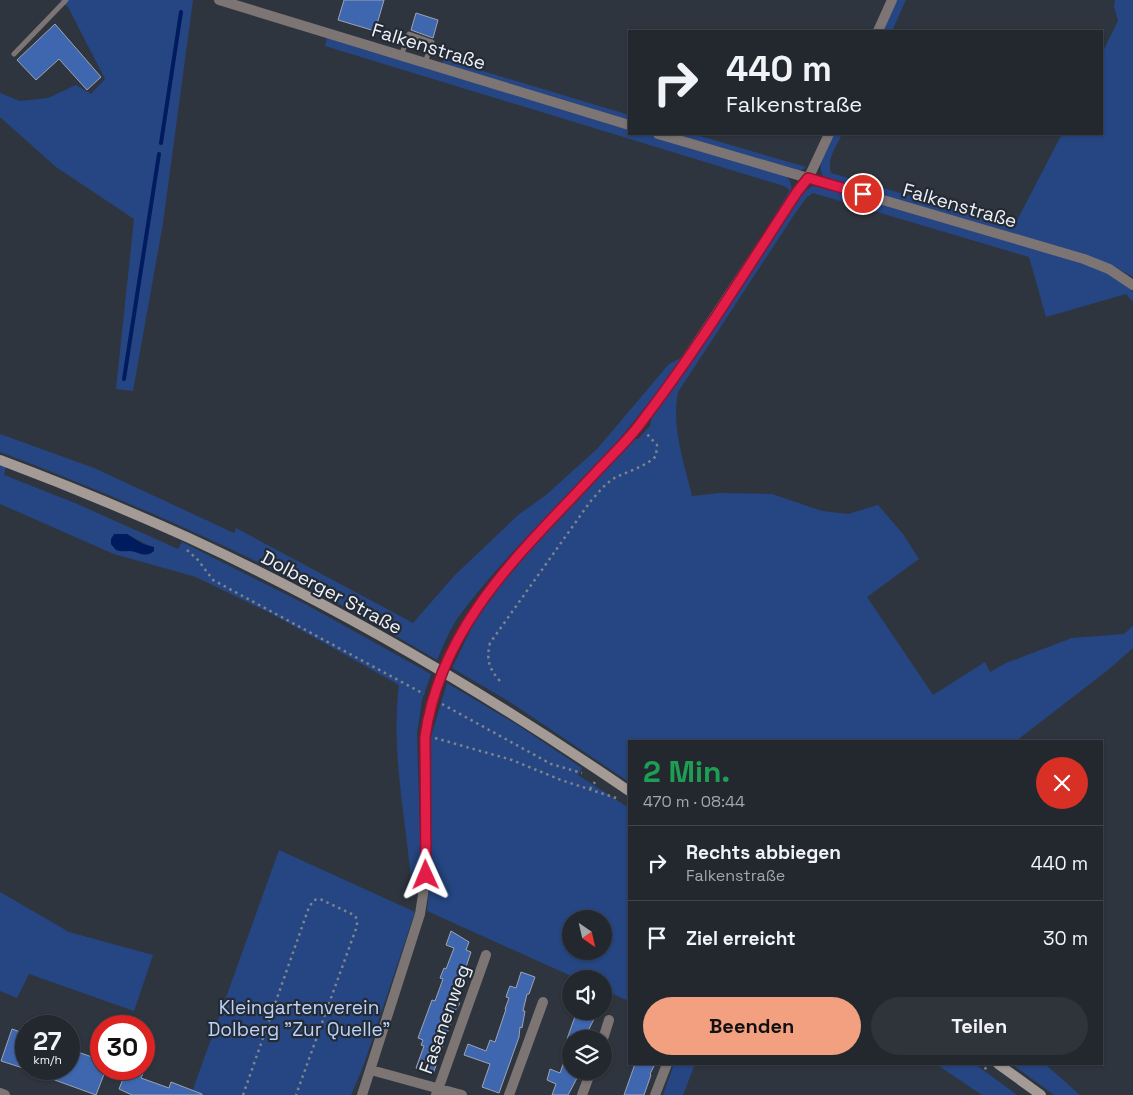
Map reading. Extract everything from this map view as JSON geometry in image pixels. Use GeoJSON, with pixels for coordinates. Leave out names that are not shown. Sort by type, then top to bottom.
{"type":"FeatureCollection","features":[{"type":"Feature","properties":{"kind":"main road","name":"Dolberger Straße"},"geometry":{"type":"LineString","coordinates":[[0,460],[80,490],[189,538],[311,599],[404,650],[520,718],[628,790]]}},
{"type":"Feature","properties":{"kind":"main road"},"geometry":{"type":"LineString","coordinates":[[999,1065],[1041,1095]]}},
{"type":"Feature","properties":{"kind":"street","name":"Falkenstraße"},"geometry":{"type":"LineString","coordinates":[[219,0],[628,125]]}},
{"type":"Feature","properties":{"kind":"street"},"geometry":{"type":"LineString","coordinates":[[878,30],[892,0]]}},
{"type":"Feature","properties":{"kind":"street","name":"Falkenstraße"},"geometry":{"type":"LineString","coordinates":[[661,135],[1084,259],[1108,269],[1133,285]]}},
{"type":"Feature","properties":{"kind":"street"},"geometry":{"type":"LineString","coordinates":[[362,1095],[420,914],[426,875],[425,737],[427,720],[440,678],[464,626],[516,557],[638,426],[665,391],[808,178],[829,135]]}},
{"type":"Feature","properties":{"kind":"street","name":"Fasanenweg"},"geometry":{"type":"LineString","coordinates":[[437,1092],[486,955]]}},
{"type":"Feature","properties":{"kind":"street"},"geometry":{"type":"LineString","coordinates":[[509,1095],[543,1002]]}},
{"type":"Feature","properties":{"kind":"street"},"geometry":{"type":"LineString","coordinates":[[605,1030],[609,1020]]}},
{"type":"Feature","properties":{"kind":"street"},"geometry":{"type":"LineString","coordinates":[[655,1095],[667,1065]]}},
{"type":"Feature","properties":{"kind":"street"},"geometry":{"type":"LineString","coordinates":[[370,1070],[437,1092],[462,1095]]}},
{"type":"Feature","properties":{"kind":"street"},"geometry":{"type":"LineString","coordinates":[[582,1095],[588,1080]]}},
{"type":"Feature","properties":{"kind":"street"},"geometry":{"type":"LineString","coordinates":[[0,1094],[5,1095]]}},
{"type":"Feature","properties":{"kind":"lane"},"geometry":{"type":"LineString","coordinates":[[14,54],[66,0]]}},
{"type":"Feature","properties":{"kind":"lane"},"geometry":{"type":"LineString","coordinates":[[400,56],[409,34],[432,42],[424,64]]}},
{"type":"Feature","properties":{"kind":"path"},"geometry":{"type":"LineString","coordinates":[[500,681],[489,665],[488,653],[490,643],[603,486],[613,479],[646,464],[656,456],[657,445],[638,426]]}},
{"type":"Feature","properties":{"kind":"path"},"geometry":{"type":"LineString","coordinates":[[185,549],[198,560],[214,580],[427,696]]}},
{"type":"Feature","properties":{"kind":"path"},"geometry":{"type":"LineString","coordinates":[[435,700],[551,764],[582,773],[602,786]]}},
{"type":"Feature","properties":{"kind":"path"},"geometry":{"type":"LineString","coordinates":[[425,737],[442,739],[512,760],[620,799],[608,791]]}},
{"type":"Feature","properties":{"kind":"path"},"geometry":{"type":"LineString","coordinates":[[590,789],[595,782]]}},
{"type":"Feature","properties":{"kind":"path"},"geometry":{"type":"LineString","coordinates":[[242,1095],[310,907],[314,900],[320,899],[354,915],[357,919],[296,1095]]}},
{"type":"Feature","properties":{"kind":"green space"},"geometry":{"type":"Polygon","coordinates":[[[61,0],[193,0],[163,223],[133,391],[116,389],[134,219],[56,167],[0,117],[0,93],[20,101],[48,98],[76,85],[91,94],[105,79],[68,7],[61,0]]]}},
{"type":"Feature","properties":{"kind":"green space"},"geometry":{"type":"Polygon","coordinates":[[[896,0],[906,0],[892,30],[882,30],[896,0]]]}},
{"type":"Feature","properties":{"kind":"green space"},"geometry":{"type":"Polygon","coordinates":[[[1115,0],[1133,0],[1133,277],[1111,265],[826,180],[822,175],[822,157],[827,145],[832,135],[842,135],[831,158],[831,173],[1014,226],[1061,135],[1103,135],[1103,51],[1118,21],[1114,6],[1115,0]]]}},
{"type":"Feature","properties":{"kind":"green space"},"geometry":{"type":"Polygon","coordinates":[[[327,37],[628,129],[628,135],[649,135],[784,175],[790,181],[791,188],[790,196],[766,233],[790,190],[784,186],[325,46],[327,37]]]}},
{"type":"Feature","properties":{"kind":"green space"},"geometry":{"type":"Polygon","coordinates":[[[443,59],[628,115],[628,121],[443,65],[443,59]]]}},
{"type":"Feature","properties":{"kind":"green space"},"geometry":{"type":"Polygon","coordinates":[[[674,135],[696,135],[806,167],[800,171],[674,135]]]}},
{"type":"Feature","properties":{"kind":"green space"},"geometry":{"type":"Polygon","coordinates":[[[812,186],[822,187],[1083,263],[1106,272],[1131,289],[1133,292],[1133,302],[1126,294],[1046,317],[1029,257],[813,193],[807,197],[796,212],[678,392],[676,405],[677,431],[692,496],[720,493],[772,494],[822,511],[848,514],[878,505],[903,534],[919,559],[867,597],[933,695],[985,662],[990,672],[1006,663],[1072,638],[1124,634],[1133,626],[1133,648],[1108,670],[1017,740],[628,740],[628,781],[510,702],[452,668],[471,629],[468,627],[504,577],[633,439],[638,439],[650,426],[652,415],[800,195],[812,186]]]}},
{"type":"Feature","properties":{"kind":"green space"},"geometry":{"type":"Polygon","coordinates":[[[683,357],[611,449],[490,577],[457,619],[437,660],[327,597],[235,551],[119,499],[0,452],[0,434],[94,468],[234,533],[236,528],[413,623],[454,576],[518,515],[546,495],[597,449],[669,364],[683,357]]]}},
{"type":"Feature","properties":{"kind":"green space"},"geometry":{"type":"Polygon","coordinates":[[[0,465],[6,467],[4,475],[75,503],[178,549],[182,542],[307,605],[431,674],[422,700],[417,733],[421,870],[419,879],[411,879],[400,782],[397,734],[399,685],[274,615],[196,577],[114,554],[0,504],[0,465]],[[127,534],[111,539],[111,544],[116,550],[133,551],[147,555],[154,549],[149,545],[127,534]]]}},
{"type":"Feature","properties":{"kind":"green space"},"geometry":{"type":"Polygon","coordinates":[[[447,683],[516,724],[582,768],[578,775],[628,807],[628,1001],[612,994],[612,970],[562,970],[562,972],[427,911],[431,874],[429,743],[447,683]]]}},
{"type":"Feature","properties":{"kind":"green space","name":"Kleingartenverein Dolberg \"Zur Quelle\""},"geometry":{"type":"Polygon","coordinates":[[[279,850],[415,912],[363,1067],[351,1095],[191,1095],[279,850]]]}},
{"type":"Feature","properties":{"kind":"green space"},"geometry":{"type":"Polygon","coordinates":[[[0,892],[69,932],[153,955],[134,1011],[29,974],[17,998],[0,991],[0,892]]]}},
{"type":"Feature","properties":{"kind":"green space"},"geometry":{"type":"Polygon","coordinates":[[[674,1065],[695,1065],[683,1095],[663,1095],[674,1065]]]}},
{"type":"Feature","properties":{"kind":"green space"},"geometry":{"type":"Polygon","coordinates":[[[937,1065],[976,1065],[1017,1095],[982,1095],[937,1065]]]}},
{"type":"Feature","properties":{"kind":"green space"},"geometry":{"type":"Polygon","coordinates":[[[1013,1065],[1046,1065],[1080,1095],[1054,1095],[1013,1065]]]}},
{"type":"Feature","properties":{"kind":"shaded area"},"geometry":{"type":"Polygon","coordinates":[[[114,534],[127,534],[143,544],[154,547],[154,551],[145,555],[132,551],[116,550],[111,544],[114,534]]]}},
{"type":"Feature","properties":{"kind":"building"},"geometry":{"type":"Polygon","coordinates":[[[344,0],[384,0],[375,31],[338,20],[344,0]]]}},
{"type":"Feature","properties":{"kind":"building"},"geometry":{"type":"Polygon","coordinates":[[[416,13],[438,20],[433,38],[411,30],[416,13]]]}},
{"type":"Feature","properties":{"kind":"building"},"geometry":{"type":"Polygon","coordinates":[[[55,24],[101,77],[87,90],[59,59],[36,80],[17,60],[55,24]]]}},
{"type":"Feature","properties":{"kind":"building"},"geometry":{"type":"Polygon","coordinates":[[[451,931],[469,942],[466,950],[471,952],[460,985],[454,996],[460,998],[459,1005],[450,1018],[452,1019],[433,1074],[416,1068],[424,1046],[421,1045],[423,1040],[418,1038],[432,1000],[435,1001],[443,979],[440,978],[444,968],[446,969],[454,948],[446,945],[451,931]]]}},
{"type":"Feature","properties":{"kind":"building"},"geometry":{"type":"Polygon","coordinates":[[[521,972],[535,977],[529,994],[527,994],[522,1028],[520,1027],[519,1037],[499,1093],[482,1087],[490,1064],[464,1055],[468,1044],[486,1051],[490,1040],[495,1042],[509,998],[506,997],[508,991],[510,986],[516,988],[521,972]]]}},
{"type":"Feature","properties":{"kind":"building"},"geometry":{"type":"Polygon","coordinates":[[[574,1020],[594,1020],[588,1030],[570,1030],[574,1020]]]}},
{"type":"Feature","properties":{"kind":"building"},"geometry":{"type":"Polygon","coordinates":[[[12,1029],[15,1030],[15,1065],[1,1061],[12,1029]]]}},
{"type":"Feature","properties":{"kind":"building"},"geometry":{"type":"Polygon","coordinates":[[[80,1053],[90,1056],[90,1080],[102,1080],[96,1095],[55,1080],[80,1080],[80,1053]]]}},
{"type":"Feature","properties":{"kind":"building"},"geometry":{"type":"Polygon","coordinates":[[[635,1065],[654,1065],[644,1095],[624,1095],[635,1065]]]}},
{"type":"Feature","properties":{"kind":"building"},"geometry":{"type":"Polygon","coordinates":[[[562,1067],[562,1080],[576,1080],[568,1095],[552,1095],[556,1084],[547,1080],[550,1069],[560,1073],[562,1067]]]}},
{"type":"Feature","properties":{"kind":"building"},"geometry":{"type":"Polygon","coordinates":[[[123,1080],[147,1080],[169,1088],[171,1082],[202,1095],[132,1095],[119,1089],[123,1080]]]}},
{"type":"Feature","properties":{"kind":"waterway"},"geometry":{"type":"LineString","coordinates":[[161,143],[181,12]]}},
{"type":"Feature","properties":{"kind":"waterway"},"geometry":{"type":"LineString","coordinates":[[124,379],[159,154]]}},
{"type":"Feature","properties":{"kind":"route"},"geometry":{"type":"LineString","coordinates":[[426,875],[425,737],[427,720],[440,678],[464,626],[516,557],[638,426],[665,391],[808,178],[863,194]]}}]}
